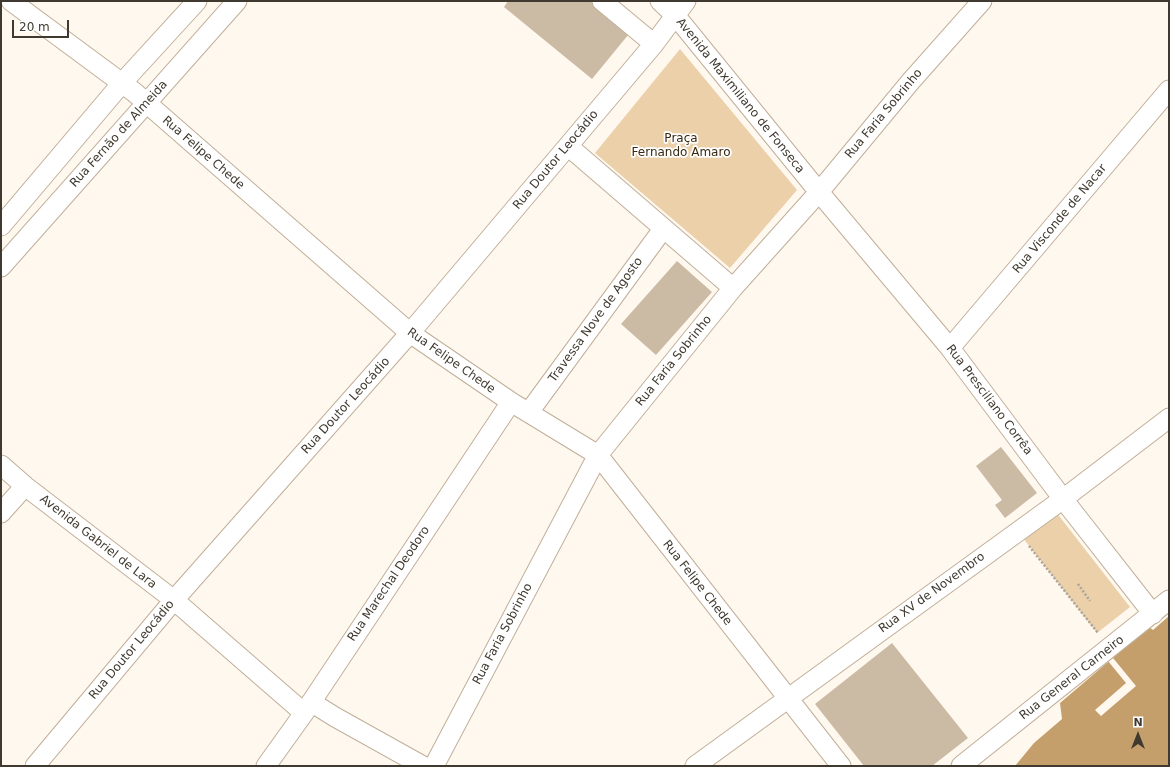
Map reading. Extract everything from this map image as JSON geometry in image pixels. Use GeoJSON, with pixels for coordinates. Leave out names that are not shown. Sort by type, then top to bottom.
{"type":"FeatureCollection","features":[{"type":"Feature","properties":{"kind":"street","name":"Rua Felipe Chede"},"geometry":{"type":"LineString","coordinates":[[11,1],[146,102],[410,333],[511,402],[598,455],[841,766]]}},
{"type":"Feature","properties":{"kind":"street"},"geometry":{"type":"LineString","coordinates":[[1,226],[122,83],[197,1]]}},
{"type":"Feature","properties":{"kind":"street","name":"Rua Fernão de Almeida"},"geometry":{"type":"LineString","coordinates":[[1,267],[237,1]]}},
{"type":"Feature","properties":{"kind":"street"},"geometry":{"type":"LineString","coordinates":[[602,1],[654,44]]}},
{"type":"Feature","properties":{"kind":"street","name":"Avenida Maximiliano de Fonseca"},"geometry":{"type":"LineString","coordinates":[[660,1],[680,8],[819,192]]}},
{"type":"Feature","properties":{"kind":"street","name":"Rua Faria Sobrinho"},"geometry":{"type":"LineString","coordinates":[[434,766],[598,455],[733,288],[819,192],[911,81],[982,1]]}},
{"type":"Feature","properties":{"kind":"street","name":"Rua Doutor Leocádio"},"geometry":{"type":"LineString","coordinates":[[35,766],[174,600],[410,333],[654,44],[680,8]]}},
{"type":"Feature","properties":{"kind":"street","name":"Rua Visconde de Nacar"},"geometry":{"type":"LineString","coordinates":[[950,348],[1169,90]]}},
{"type":"Feature","properties":{"kind":"street"},"geometry":{"type":"LineString","coordinates":[[568,146],[733,288]]}},
{"type":"Feature","properties":{"kind":"street","name":"Rua Presciliano Corrêa"},"geometry":{"type":"LineString","coordinates":[[819,192],[950,348],[1063,499],[1153,614]]}},
{"type":"Feature","properties":{"kind":"street","name":"Travessa Nove de Agosto"},"geometry":{"type":"LineString","coordinates":[[529,412],[663,229]]}},
{"type":"Feature","properties":{"kind":"street","name":"Rua Marechal Deodoro"},"geometry":{"type":"LineString","coordinates":[[266,766],[511,402]]}},
{"type":"Feature","properties":{"kind":"street","name":"Rua XV de Novembro"},"geometry":{"type":"LineString","coordinates":[[695,766],[1063,499],[1169,418]]}},
{"type":"Feature","properties":{"kind":"street","name":"Avenida Gabriel de Lara"},"geometry":{"type":"LineString","coordinates":[[1,465],[25,486],[174,600],[307,707],[335,717],[423,766]]}},
{"type":"Feature","properties":{"kind":"street"},"geometry":{"type":"LineString","coordinates":[[1,514],[25,486]]}},
{"type":"Feature","properties":{"kind":"street","name":"Rua General Carneiro"},"geometry":{"type":"LineString","coordinates":[[968,761],[1169,600]]}},
{"type":"Feature","properties":{"kind":"path"},"geometry":{"type":"LineString","coordinates":[[1018,532],[1109,648]]}},
{"type":"Feature","properties":{"kind":"path"},"geometry":{"type":"LineString","coordinates":[[1078,584],[1090,601]]}},
{"type":"Feature","properties":{"kind":"green space","name":"Praça Fernando Amaro"},"geometry":{"type":"Polygon","coordinates":[[[680,49],[797,190],[730,268],[595,153],[680,49]]]}},
{"type":"Feature","properties":{"kind":"green space"},"geometry":{"type":"Polygon","coordinates":[[[1056,512],[1130,607],[1097,633],[1023,538],[1056,512]]]}},
{"type":"Feature","properties":{"kind":"shaded area"},"geometry":{"type":"Polygon","coordinates":[[[1169,616],[1169,766],[1015,766],[1034,743],[1062,719],[1060,703],[1149,627],[1153,630],[1169,616]]]}},
{"type":"Feature","properties":{"kind":"pier"},"geometry":{"type":"Polygon","coordinates":[[[1113,658],[1136,686],[1101,716],[1095,710],[1126,683],[1108,661],[1113,658]]]}},
{"type":"Feature","properties":{"kind":"building"},"geometry":{"type":"Polygon","coordinates":[[[508,1],[598,1],[633,29],[592,79],[504,7],[508,1]]]}},
{"type":"Feature","properties":{"kind":"building"},"geometry":{"type":"Polygon","coordinates":[[[677,261],[712,292],[656,355],[621,324],[677,261]]]}},
{"type":"Feature","properties":{"kind":"building"},"geometry":{"type":"Polygon","coordinates":[[[1001,447],[1037,493],[1005,518],[995,505],[1002,500],[976,466],[1001,447]]]}},
{"type":"Feature","properties":{"kind":"building"},"geometry":{"type":"Polygon","coordinates":[[[892,643],[968,738],[932,766],[864,766],[815,704],[892,643]]]}}]}
